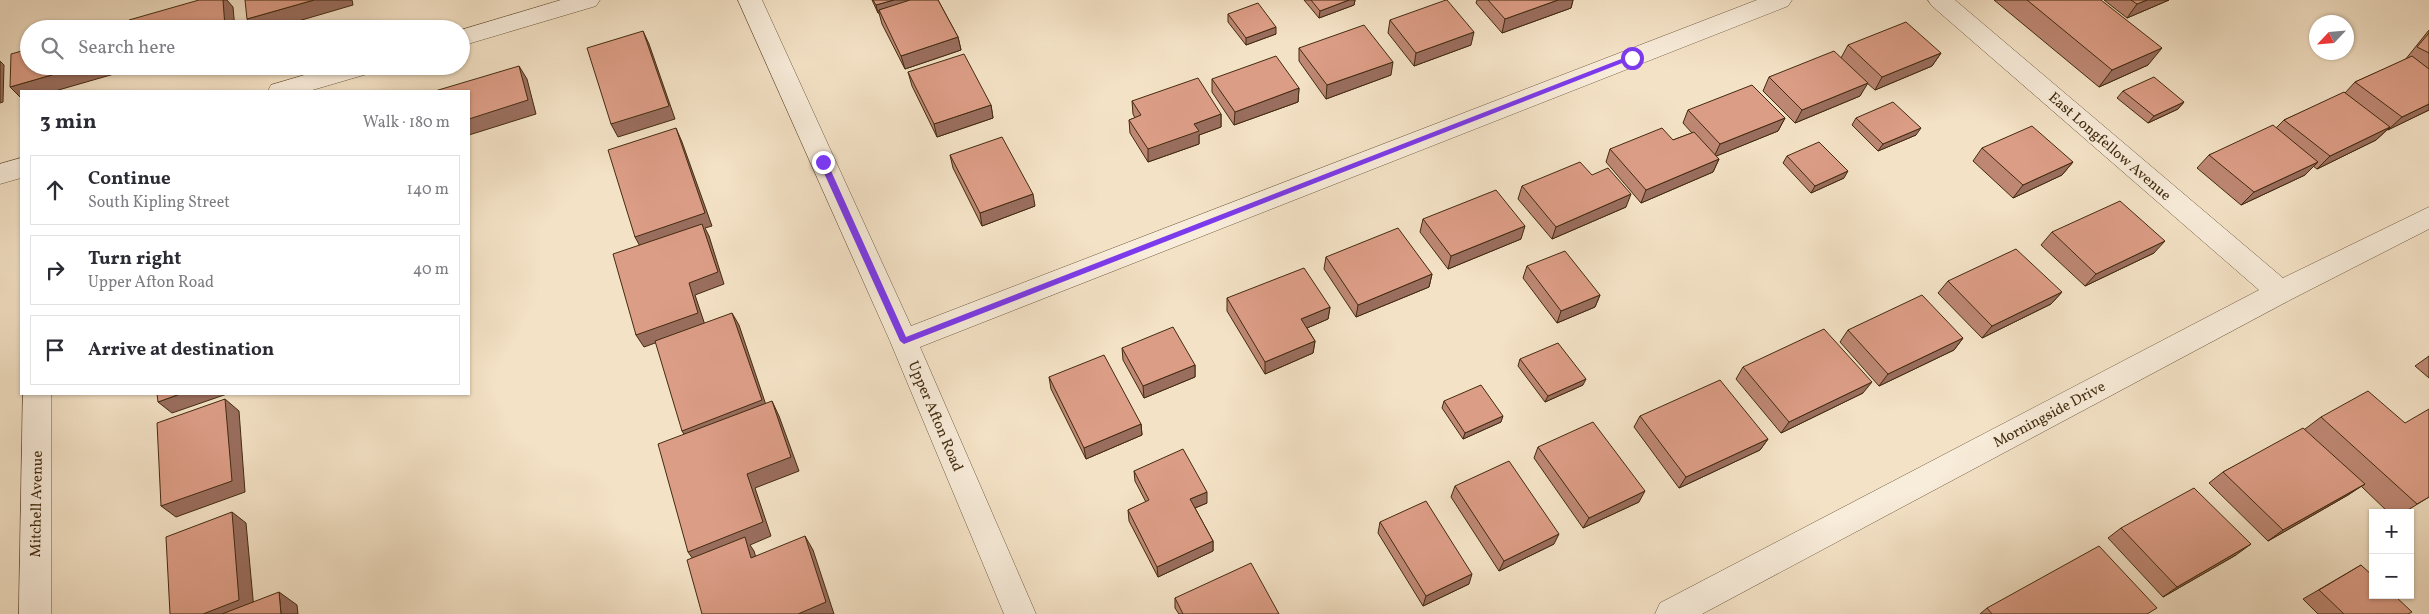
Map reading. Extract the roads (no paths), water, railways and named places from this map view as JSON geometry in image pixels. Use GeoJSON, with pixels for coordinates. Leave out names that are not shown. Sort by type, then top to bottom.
{"type":"FeatureCollection","features":[{"type":"Feature","properties":{"kind":"street"},"geometry":{"type":"LineString","coordinates":[[470,35],[588,0]]}},
{"type":"Feature","properties":{"kind":"street","name":"Upper Afton Road"},"geometry":{"type":"LineString","coordinates":[[750,0],[904,341],[1020,614]]}},
{"type":"Feature","properties":{"kind":"street"},"geometry":{"type":"LineString","coordinates":[[904,341],[1780,0]]}},
{"type":"Feature","properties":{"kind":"street","name":"East Longfellow Avenue"},"geometry":{"type":"LineString","coordinates":[[1940,0],[2280,292]]}},
{"type":"Feature","properties":{"kind":"street"},"geometry":{"type":"LineString","coordinates":[[283,90],[334,75]]}},
{"type":"Feature","properties":{"kind":"street"},"geometry":{"type":"LineString","coordinates":[[0,174],[20,168]]}},
{"type":"Feature","properties":{"kind":"street","name":"Morningside Drive"},"geometry":{"type":"LineString","coordinates":[[1671,614],[2280,292],[2429,217]]}},
{"type":"Feature","properties":{"kind":"street","name":"Mitchell Avenue"},"geometry":{"type":"LineString","coordinates":[[35,614],[37,395]]}}]}
